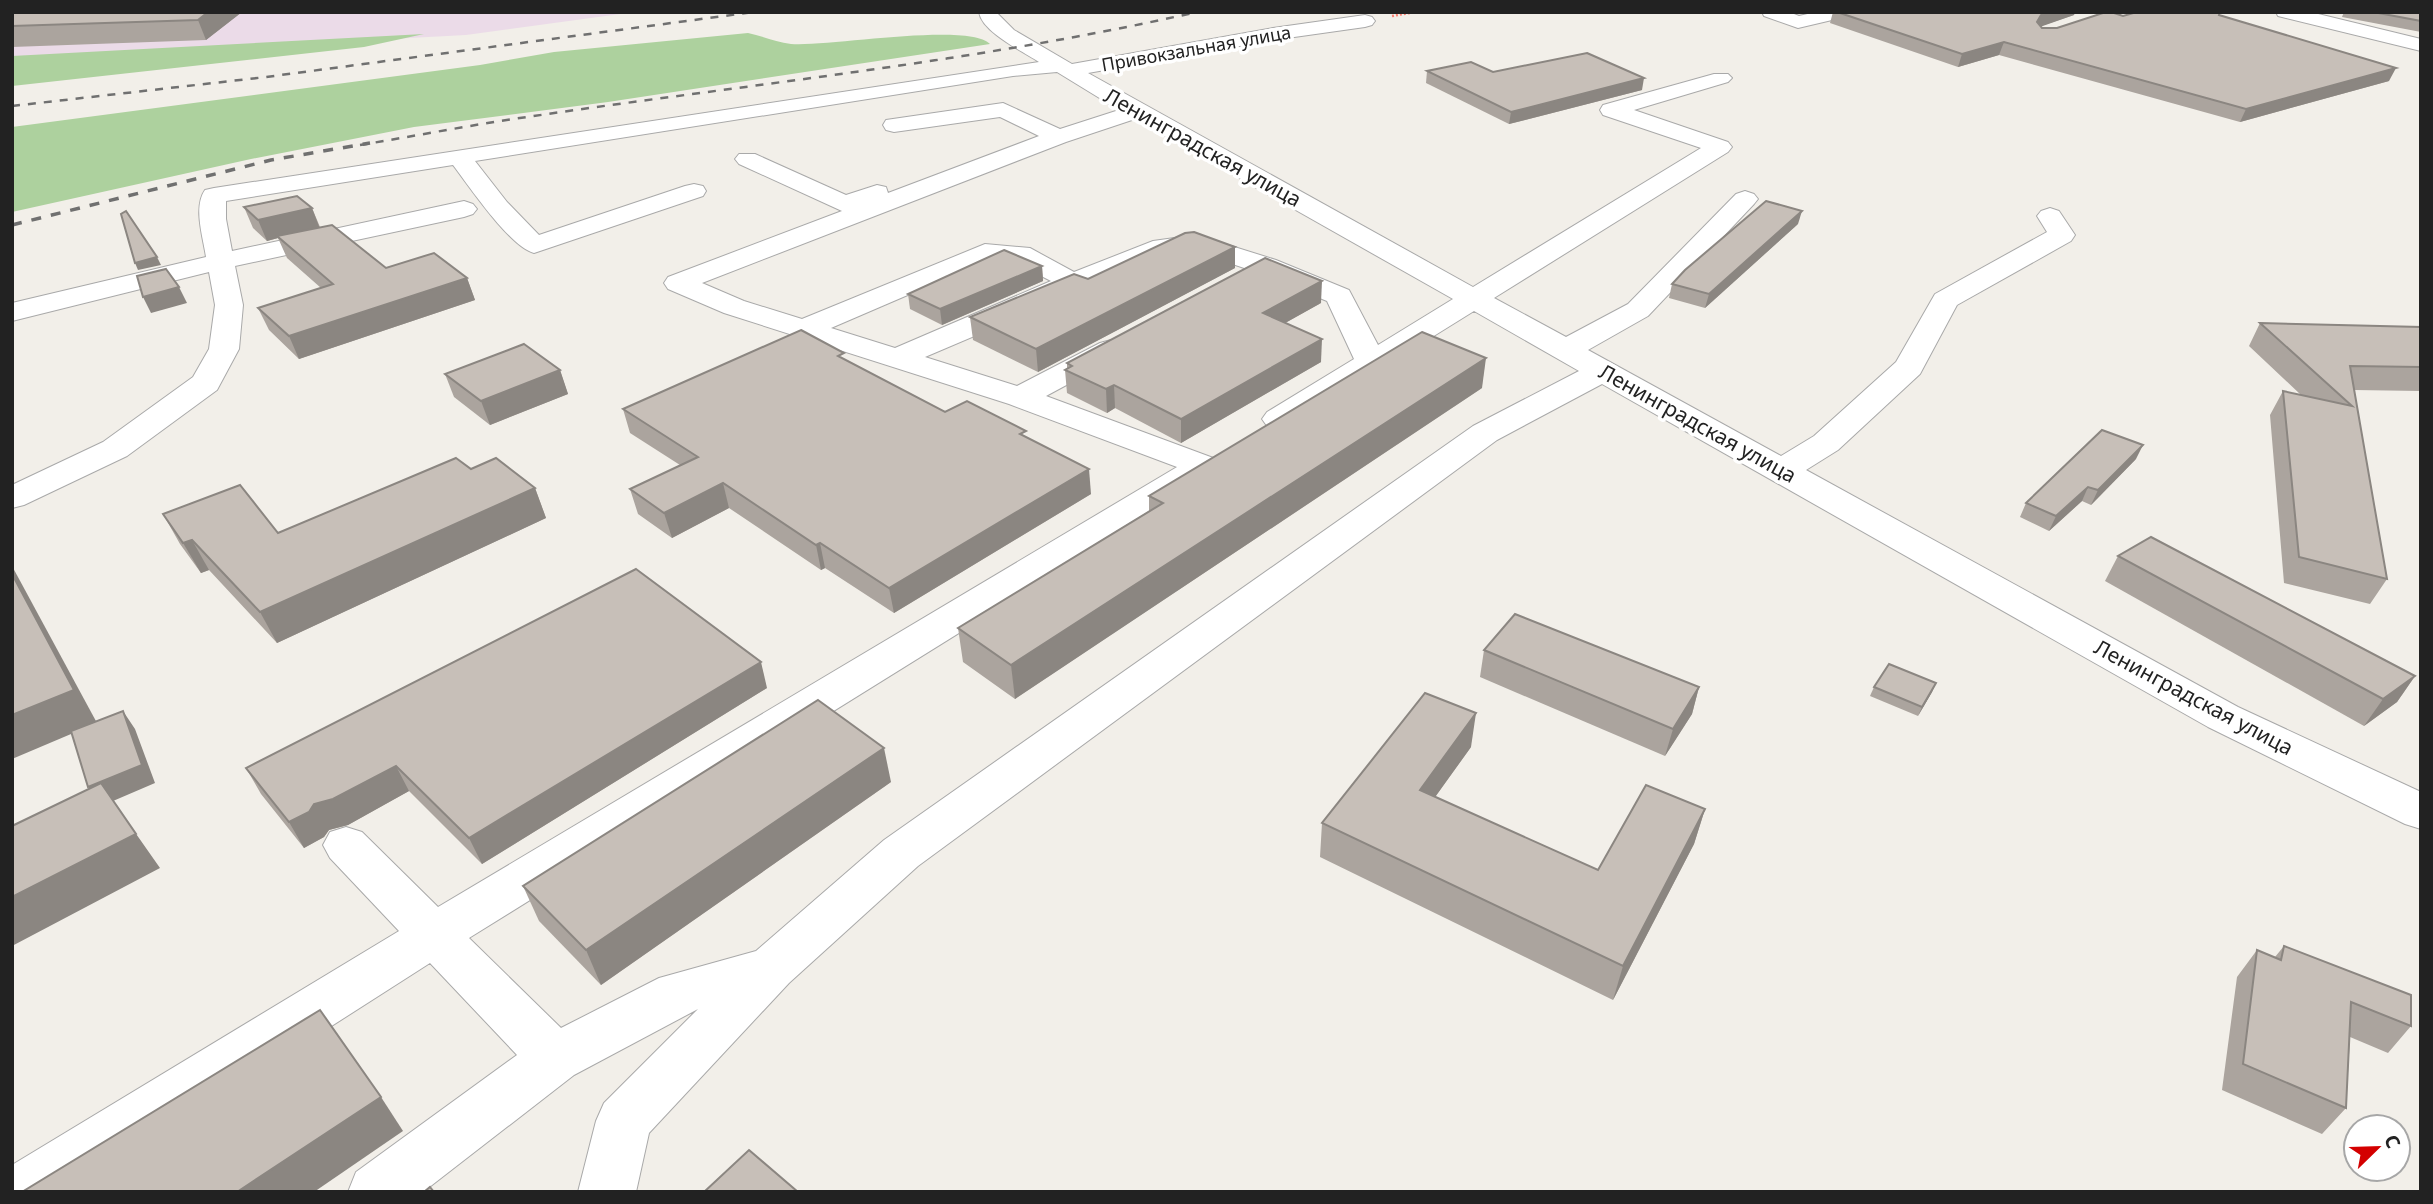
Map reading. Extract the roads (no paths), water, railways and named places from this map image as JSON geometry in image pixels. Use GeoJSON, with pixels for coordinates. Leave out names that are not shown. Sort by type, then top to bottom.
{"type":"FeatureCollection","features":[{"type":"Feature","properties":{"kind":"street"},"geometry":{"type":"LineString","coordinates":[[1771,12],[1798,22],[1842,12]]}},
{"type":"Feature","properties":{"kind":"street"},"geometry":{"type":"LineString","coordinates":[[2285,12],[2421,45]]}},
{"type":"Feature","properties":{"kind":"street","name":"Ленинградская улица"},"geometry":{"type":"LineString","coordinates":[[987,14],[1007,33],[1137,111],[2223,717],[2421,812]]}},
{"type":"Feature","properties":{"kind":"street","name":"Привокзальная улица"},"geometry":{"type":"LineString","coordinates":[[222,261],[213,219],[214,195],[1013,70],[1064,68],[1365,21]]}},
{"type":"Feature","properties":{"kind":"street"},"geometry":{"type":"LineString","coordinates":[[21,1192],[433,935],[1230,450],[1720,147],[1611,110],[1721,78]]}},
{"type":"Feature","properties":{"kind":"street"},"geometry":{"type":"LineString","coordinates":[[894,125],[1003,110],[1050,133]]}},
{"type":"Feature","properties":{"kind":"street"},"geometry":{"type":"LineString","coordinates":[[747,159],[845,204],[1050,133],[1137,111]]}},
{"type":"Feature","properties":{"kind":"street"},"geometry":{"type":"LineString","coordinates":[[1050,133],[678,283],[734,307],[900,357],[1020,397],[1230,450]]}},
{"type":"Feature","properties":{"kind":"street"},"geometry":{"type":"LineString","coordinates":[[458,156],[498,207],[534,245],[694,191]]}},
{"type":"Feature","properties":{"kind":"street"},"geometry":{"type":"LineString","coordinates":[[1567,349],[1638,310],[1745,199]]}},
{"type":"Feature","properties":{"kind":"street"},"geometry":{"type":"LineString","coordinates":[[12,312],[222,261],[464,209]]}},
{"type":"Feature","properties":{"kind":"street"},"geometry":{"type":"LineString","coordinates":[[1782,470],[1826,443],[1909,367],[1945,300],[2062,235],[2050,216]]}},
{"type":"Feature","properties":{"kind":"street"},"geometry":{"type":"LineString","coordinates":[[900,357],[1073,282],[1163,247],[1196,243],[1266,265],[1339,296],[1371,362]]}},
{"type":"Feature","properties":{"kind":"street"},"geometry":{"type":"LineString","coordinates":[[803,329],[985,252],[1020,254],[1073,282]]}},
{"type":"Feature","properties":{"kind":"street"},"geometry":{"type":"LineString","coordinates":[[12,498],[115,449],[206,383],[225,349],[229,305],[222,261]]}},
{"type":"Feature","properties":{"kind":"street"},"geometry":{"type":"LineString","coordinates":[[1229,285],[1266,265]]}},
{"type":"Feature","properties":{"kind":"street"},"geometry":{"type":"LineString","coordinates":[[1020,397],[1131,338]]}},
{"type":"Feature","properties":{"kind":"street"},"geometry":{"type":"LineString","coordinates":[[607,1192],[624,1121],[771,968],[901,853],[1485,433],[1604,370]]}},
{"type":"Feature","properties":{"kind":"street"},"geometry":{"type":"LineString","coordinates":[[346,845],[555,1058]]}},
{"type":"Feature","properties":{"kind":"street"},"geometry":{"type":"LineString","coordinates":[[377,1192],[555,1058],[677,993],[771,968]]}},
{"type":"Feature","properties":{"kind":"railway"},"geometry":{"type":"LineString","coordinates":[[12,106],[266,77],[754,12]]}},
{"type":"Feature","properties":{"kind":"railway"},"geometry":{"type":"LineString","coordinates":[[360,145],[485,123],[1030,45],[1197,12]]}},
{"type":"Feature","properties":{"kind":"railway"},"geometry":{"type":"LineString","coordinates":[[12,225],[271,160],[370,143]]}}]}
